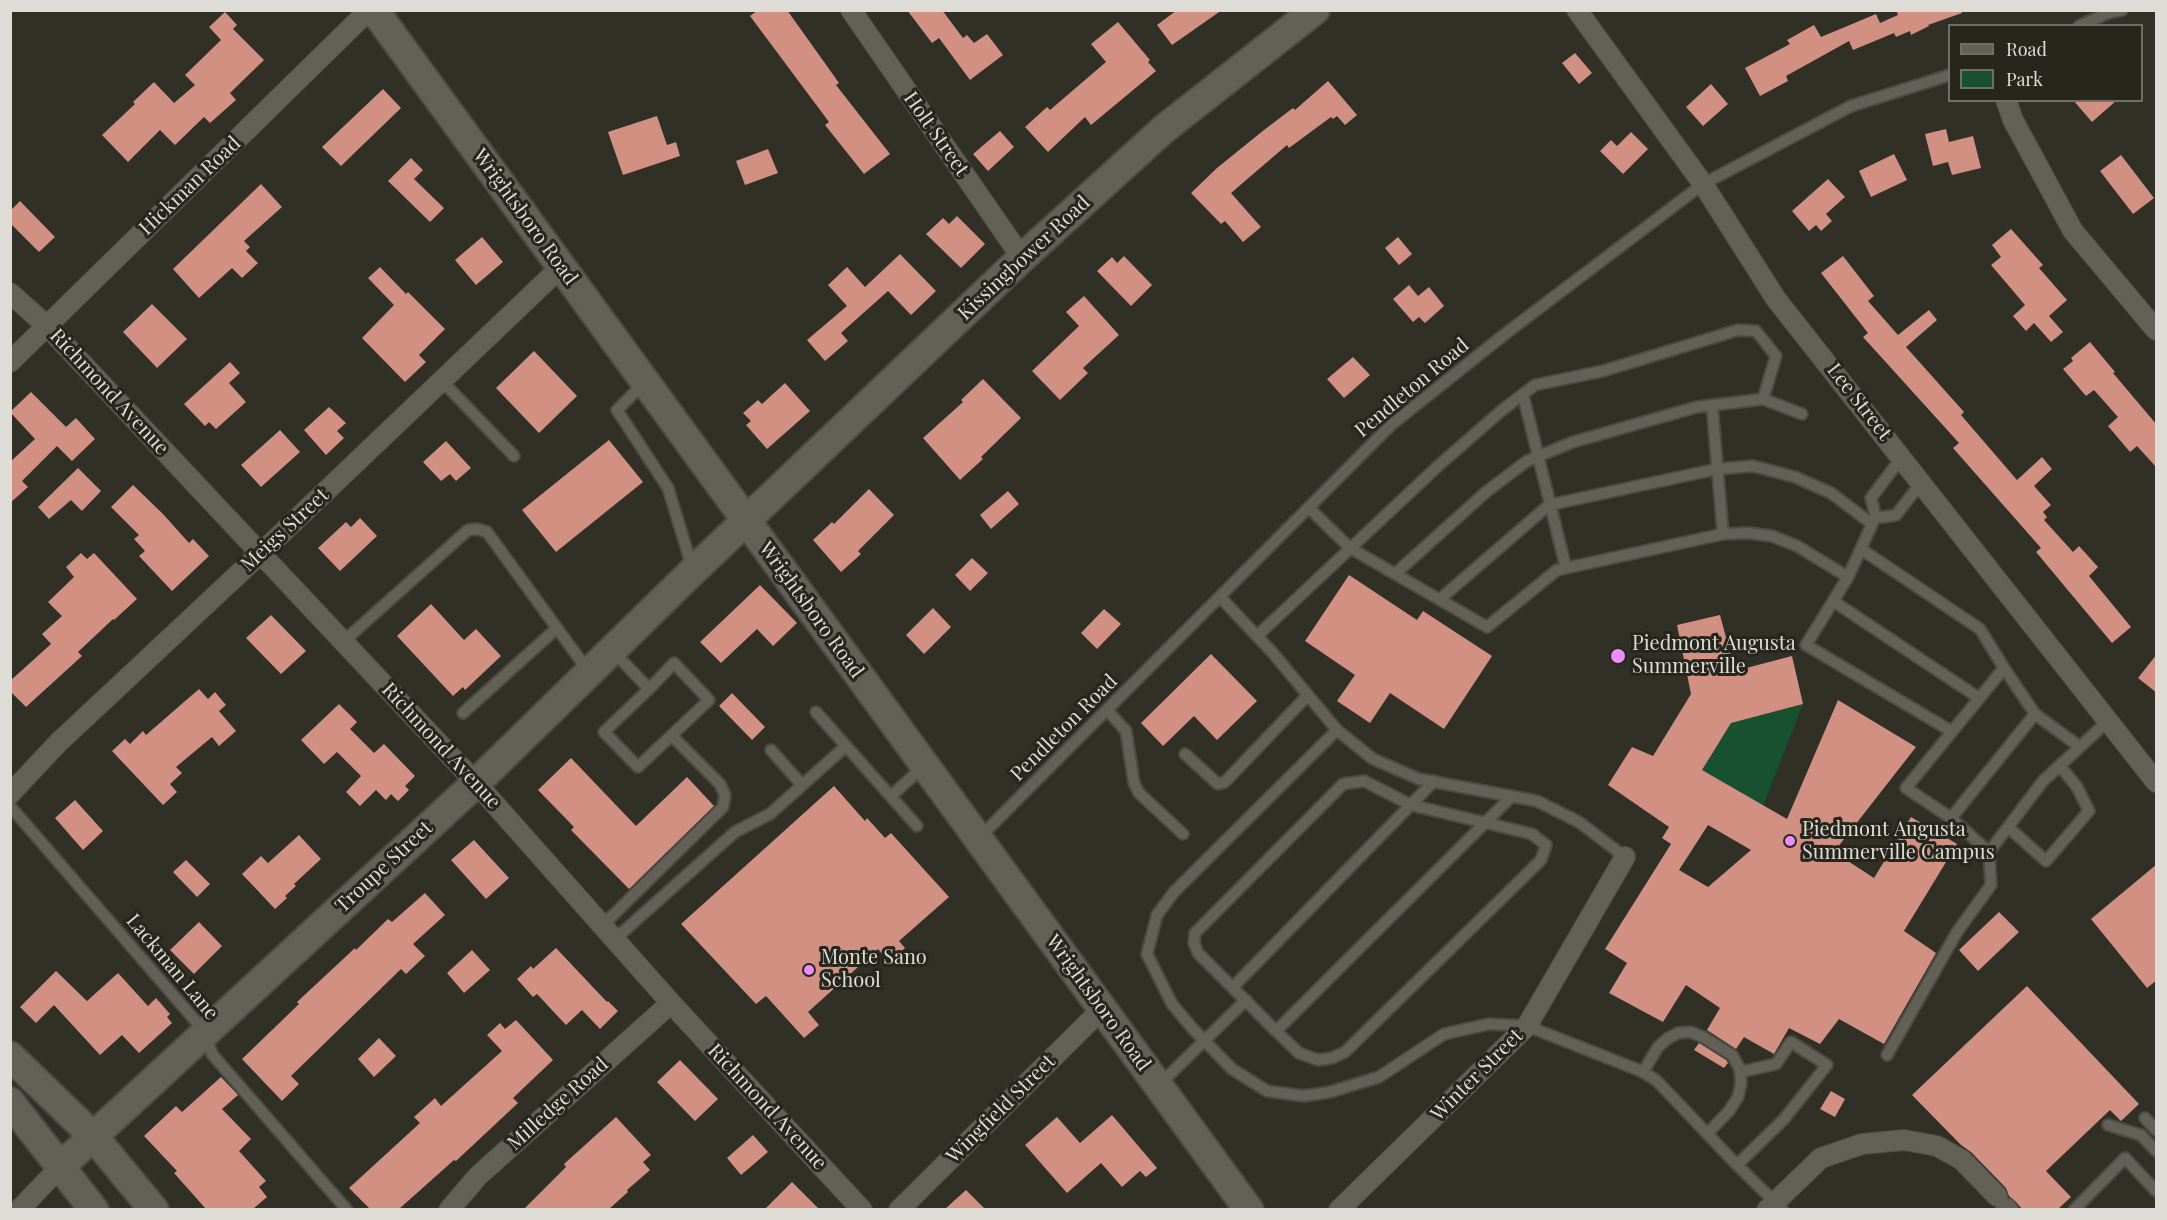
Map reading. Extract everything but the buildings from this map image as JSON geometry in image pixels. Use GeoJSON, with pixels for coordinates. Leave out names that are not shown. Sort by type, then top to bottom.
{"type":"FeatureCollection","features":[{"type":"Feature","properties":{"kind":"main road","name":"Wrightsboro Road"},"geometry":{"type":"LineString","coordinates":[[374,10],[1249,1209]]}},
{"type":"Feature","properties":{"kind":"main road","name":"Kissingbower Road"},"geometry":{"type":"LineString","coordinates":[[746,520],[1022,258],[1164,129],[1315,10]]}},
{"type":"Feature","properties":{"kind":"main road","name":"Troupe Street"},"geometry":{"type":"LineString","coordinates":[[60,1167],[476,783],[746,520]]}},
{"type":"Feature","properties":{"kind":"main road"},"geometry":{"type":"LineString","coordinates":[[10,1056],[93,1136],[154,1209]]}},
{"type":"Feature","properties":{"kind":"main road"},"geometry":{"type":"LineString","coordinates":[[10,1102],[94,1209]]}},
{"type":"Feature","properties":{"kind":"street","name":"Hickman Road"},"geometry":{"type":"LineString","coordinates":[[10,362],[369,10]]}},
{"type":"Feature","properties":{"kind":"street","name":"Holt Street"},"geometry":{"type":"LineString","coordinates":[[851,10],[1022,258]]}},
{"type":"Feature","properties":{"kind":"street","name":"Lee Street"},"geometry":{"type":"LineString","coordinates":[[1577,10],[1703,184],[1776,299],[2157,782]]}},
{"type":"Feature","properties":{"kind":"street"},"geometry":{"type":"LineString","coordinates":[[2007,102],[2013,120],[2073,231],[2157,330]]}},
{"type":"Feature","properties":{"kind":"street","name":"Meigs Street"},"geometry":{"type":"LineString","coordinates":[[10,794],[59,742],[561,267]]}},
{"type":"Feature","properties":{"kind":"street","name":"Richmond Avenue"},"geometry":{"type":"LineString","coordinates":[[10,293],[47,326],[344,641],[476,783],[671,1002],[862,1209]]}},
{"type":"Feature","properties":{"kind":"street","name":"Winter Street"},"geometry":{"type":"LineString","coordinates":[[1339,1209],[1527,1026],[1625,857]]}},
{"type":"Feature","properties":{"kind":"street","name":"Milledge Road"},"geometry":{"type":"LineString","coordinates":[[449,1209],[478,1176],[671,1002]]}},
{"type":"Feature","properties":{"kind":"street","name":"Wingfield Street"},"geometry":{"type":"LineString","coordinates":[[899,1209],[1102,1009]]}},
{"type":"Feature","properties":{"kind":"street"},"geometry":{"type":"LineString","coordinates":[[1776,1207],[1821,1158],[1862,1143],[1904,1140],[1937,1146],[1962,1160],[2003,1204]]}},
{"type":"Feature","properties":{"kind":"street","name":"Troupe Street"},"geometry":{"type":"LineString","coordinates":[[19,1209],[60,1167]]}},
{"type":"Feature","properties":{"kind":"lane"},"geometry":{"type":"LineString","coordinates":[[2084,24],[2122,10]]}},
{"type":"Feature","properties":{"kind":"lane","name":"Pendleton Road"},"geometry":{"type":"LineString","coordinates":[[978,838],[1391,425],[1505,334],[1703,184],[1851,106],[1948,76]]}},
{"type":"Feature","properties":{"kind":"lane"},"geometry":{"type":"LineString","coordinates":[[1257,636],[1438,466],[1535,385],[1602,371],[1738,330],[1755,331],[1776,356],[1763,399]]}},
{"type":"Feature","properties":{"kind":"lane"},"geometry":{"type":"LineString","coordinates":[[442,381],[514,456]]}},
{"type":"Feature","properties":{"kind":"lane"},"geometry":{"type":"LineString","coordinates":[[645,382],[617,410],[668,488],[693,571]]}},
{"type":"Feature","properties":{"kind":"lane"},"geometry":{"type":"LineString","coordinates":[[1523,395],[1566,568]]}},
{"type":"Feature","properties":{"kind":"lane"},"geometry":{"type":"LineString","coordinates":[[1396,573],[1486,492],[1527,461],[1573,442],[1697,407],[1712,405],[1763,399],[1802,414]]}},
{"type":"Feature","properties":{"kind":"lane"},"geometry":{"type":"LineString","coordinates":[[1712,405],[1723,534]]}},
{"type":"Feature","properties":{"kind":"lane"},"geometry":{"type":"LineString","coordinates":[[1902,457],[1871,498],[1874,521],[1848,577],[1806,645],[1951,731]]}},
{"type":"Feature","properties":{"kind":"lane"},"geometry":{"type":"LineString","coordinates":[[1440,599],[1549,505],[1717,468],[1753,466],[1795,477],[1830,493],[1874,521],[1896,515],[1921,483]]}},
{"type":"Feature","properties":{"kind":"lane"},"geometry":{"type":"LineString","coordinates":[[1309,508],[1350,548],[1487,627],[1557,570],[1723,534],[1748,533],[1772,536],[1797,546],[1848,577]]}},
{"type":"Feature","properties":{"kind":"lane"},"geometry":{"type":"LineString","coordinates":[[344,641],[468,530],[477,529],[487,532],[589,672]]}},
{"type":"Feature","properties":{"kind":"lane"},"geometry":{"type":"LineString","coordinates":[[1861,549],[1980,629],[2035,714],[2080,747]]}},
{"type":"Feature","properties":{"kind":"lane"},"geometry":{"type":"LineString","coordinates":[[1221,597],[1337,730],[1373,759],[1419,779],[1537,801],[1579,822],[1625,857]]}},
{"type":"Feature","properties":{"kind":"lane"},"geometry":{"type":"LineString","coordinates":[[1833,601],[1979,699]]}},
{"type":"Feature","properties":{"kind":"lane"},"geometry":{"type":"LineString","coordinates":[[463,713],[557,628]]}},
{"type":"Feature","properties":{"kind":"lane"},"geometry":{"type":"LineString","coordinates":[[612,650],[649,689]]}},
{"type":"Feature","properties":{"kind":"lane"},"geometry":{"type":"LineString","coordinates":[[674,663],[709,700],[638,767],[604,732],[649,689],[674,663]]}},
{"type":"Feature","properties":{"kind":"lane"},"geometry":{"type":"LineString","coordinates":[[1989,852],[1951,818],[1906,788],[2004,668]]}},
{"type":"Feature","properties":{"kind":"lane"},"geometry":{"type":"LineString","coordinates":[[1185,754],[1218,784],[1225,782],[1308,695]]}},
{"type":"Feature","properties":{"kind":"lane"},"geometry":{"type":"LineString","coordinates":[[1107,711],[1126,731],[1134,783],[1139,793],[1183,834]]}},
{"type":"Feature","properties":{"kind":"lane"},"geometry":{"type":"LineString","coordinates":[[816,712],[917,826]]}},
{"type":"Feature","properties":{"kind":"lane"},"geometry":{"type":"LineString","coordinates":[[1951,818],[2035,714]]}},
{"type":"Feature","properties":{"kind":"lane"},"geometry":{"type":"LineString","coordinates":[[1887,1055],[1957,932],[1991,885],[1989,852],[2043,781],[2108,720]]}},
{"type":"Feature","properties":{"kind":"lane"},"geometry":{"type":"LineString","coordinates":[[1337,730],[1174,892],[1157,915],[1147,954],[1172,1004],[1205,1041],[1232,1069],[1267,1091],[1304,1096],[1330,1092],[1379,1077],[1444,1034],[1489,1024],[1527,1026],[1643,1072],[1656,1080],[1776,1207]]}},
{"type":"Feature","properties":{"kind":"lane"},"geometry":{"type":"LineString","coordinates":[[609,932],[723,807],[725,795],[720,784],[672,735]]}},
{"type":"Feature","properties":{"kind":"lane"},"geometry":{"type":"LineString","coordinates":[[609,932],[735,832],[770,814],[846,746]]}},
{"type":"Feature","properties":{"kind":"lane"},"geometry":{"type":"LineString","coordinates":[[771,750],[802,785]]}},
{"type":"Feature","properties":{"kind":"lane"},"geometry":{"type":"LineString","coordinates":[[891,796],[925,766]]}},
{"type":"Feature","properties":{"kind":"lane"},"geometry":{"type":"LineString","coordinates":[[2008,827],[2046,861],[2089,812],[2077,787],[2060,766]]}},
{"type":"Feature","properties":{"kind":"lane"},"geometry":{"type":"LineString","coordinates":[[1364,781],[1411,805],[1532,834],[1546,845],[1541,860],[1345,1052],[1332,1058],[1318,1060],[1299,1053],[1198,953],[1194,943],[1196,933],[1343,784],[1364,781]]}},
{"type":"Feature","properties":{"kind":"lane"},"geometry":{"type":"LineString","coordinates":[[1233,987],[1434,781]]}},
{"type":"Feature","properties":{"kind":"lane"},"geometry":{"type":"LineString","coordinates":[[1276,1031],[1512,796]]}},
{"type":"Feature","properties":{"kind":"lane","name":"Lackman Lane"},"geometry":{"type":"LineString","coordinates":[[10,806],[205,1032],[212,1053],[347,1209]]}},
{"type":"Feature","properties":{"kind":"lane"},"geometry":{"type":"LineString","coordinates":[[1158,1085],[1246,1000]]}},
{"type":"Feature","properties":{"kind":"lane"},"geometry":{"type":"LineString","coordinates":[[1643,1072],[1658,1047],[1678,1033],[1690,1032],[1703,1037],[1732,1055],[1740,1072],[1741,1083],[1738,1097],[1729,1111],[1707,1134]]}},
{"type":"Feature","properties":{"kind":"lane"},"geometry":{"type":"LineString","coordinates":[[1737,1165],[1784,1119],[1827,1065],[1791,1042],[1776,1064],[1740,1072]]}},
{"type":"Feature","properties":{"kind":"lane"},"geometry":{"type":"LineString","coordinates":[[2145,1118],[2157,1130]]}},
{"type":"Feature","properties":{"kind":"lane"},"geometry":{"type":"LineString","coordinates":[[2108,1125],[2141,1136],[2157,1151]]}},
{"type":"Feature","properties":{"kind":"lane"},"geometry":{"type":"LineString","coordinates":[[2074,1209],[2125,1158],[2157,1191]]}},
{"type":"Feature","properties":{"kind":"green space"},"geometry":{"type":"Polygon","coordinates":[[[1803,704],[1763,806],[1702,770],[1731,723],[1803,704]]]}},
{"type":"Feature","properties":{"kind":"place","name":"Piedmont Augusta Summerville"},"geometry":{"type":"Point","coordinates":[1618,656]}},
{"type":"Feature","properties":{"kind":"place","name":"Piedmont Augusta Summerville Campus"},"geometry":{"type":"Point","coordinates":[1790,841]}},
{"type":"Feature","properties":{"kind":"place","name":"Monte Sano School"},"geometry":{"type":"Point","coordinates":[809,970]}}]}
